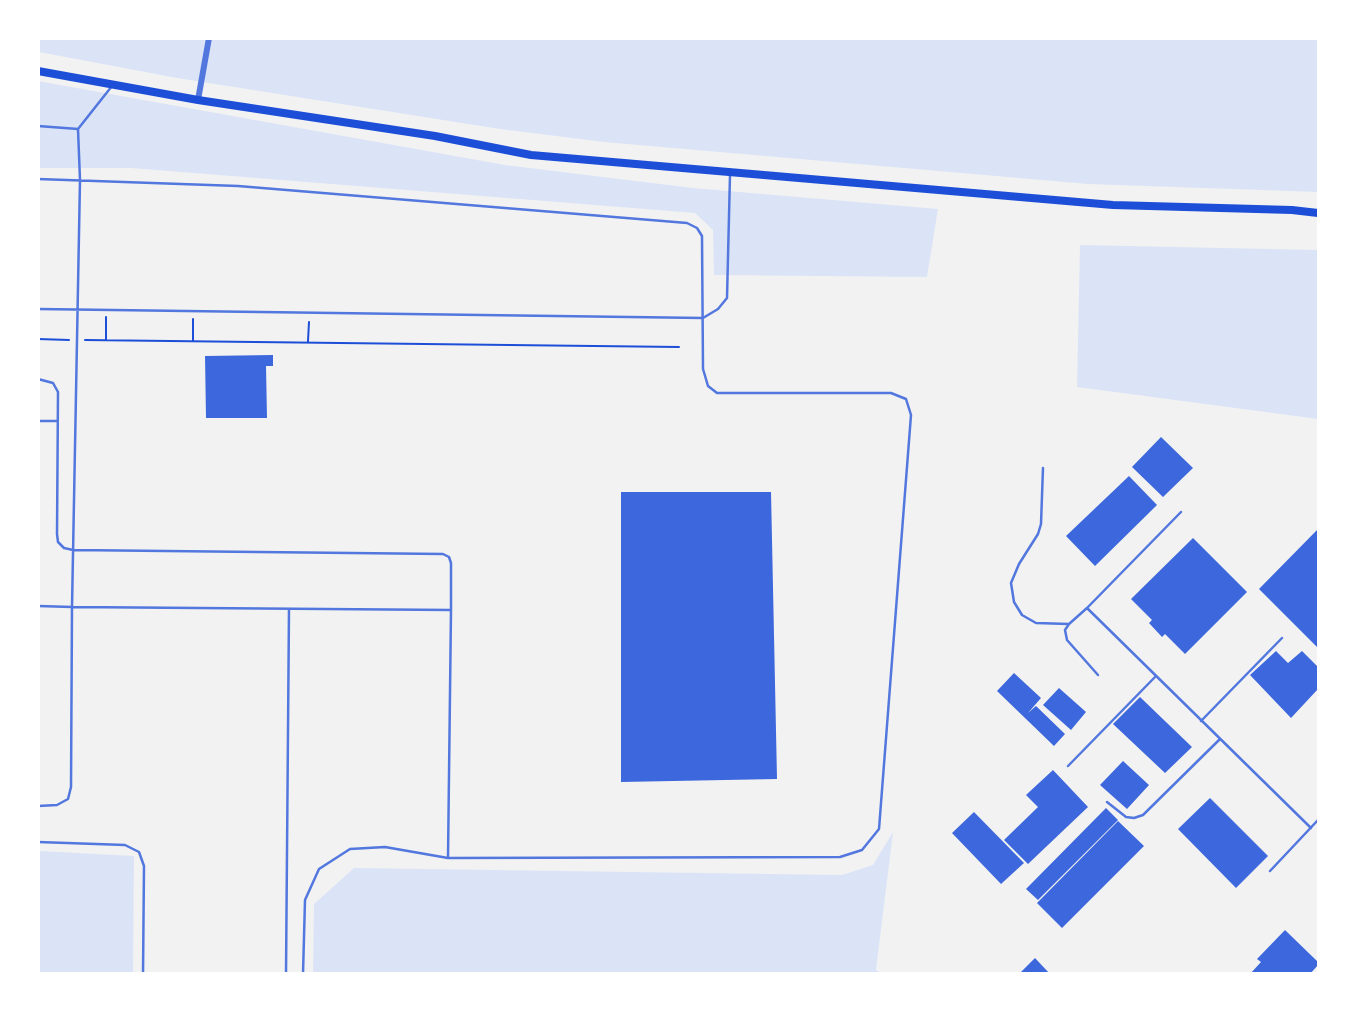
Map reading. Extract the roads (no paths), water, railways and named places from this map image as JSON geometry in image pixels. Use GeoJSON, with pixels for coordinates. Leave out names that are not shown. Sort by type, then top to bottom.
{"type":"FeatureCollection","features":[{"type":"Feature","properties":{"kind":"main road"},"geometry":{"type":"LineString","coordinates":[[38,71],[198,100],[435,136],[531,155],[1113,205],[1318,213]]}},
{"type":"Feature","properties":{"kind":"street"},"geometry":{"type":"LineString","coordinates":[[198,100],[209,38]]}},
{"type":"Feature","properties":{"kind":"lane"},"geometry":{"type":"LineString","coordinates":[[38,806],[57,805],[68,799],[71,788],[80,180],[78,129],[113,85]]}},
{"type":"Feature","properties":{"kind":"lane"},"geometry":{"type":"LineString","coordinates":[[38,126],[78,129]]}},
{"type":"Feature","properties":{"kind":"lane"},"geometry":{"type":"LineString","coordinates":[[38,309],[703,318],[718,309],[727,298],[730,174]]}},
{"type":"Feature","properties":{"kind":"lane"},"geometry":{"type":"LineString","coordinates":[[38,180],[343,194],[687,223],[697,228],[702,236],[703,369],[708,386],[717,393],[891,393],[906,400],[911,415],[879,829],[862,850],[840,857],[448,858],[385,847],[350,849],[319,869],[306,900],[303,974]]}},
{"type":"Feature","properties":{"kind":"lane"},"geometry":{"type":"LineString","coordinates":[[38,379],[53,383],[58,392],[57,534],[58,542],[64,548],[449,556],[452,610],[448,858]]}},
{"type":"Feature","properties":{"kind":"lane"},"geometry":{"type":"LineString","coordinates":[[38,421],[57,421]]}},
{"type":"Feature","properties":{"kind":"lane"},"geometry":{"type":"LineString","coordinates":[[1043,468],[1041,524],[1011,583],[1014,602],[1022,615],[1036,623],[1069,624]]}},
{"type":"Feature","properties":{"kind":"lane"},"geometry":{"type":"LineString","coordinates":[[1098,675],[1067,640],[1065,630],[1181,512]]}},
{"type":"Feature","properties":{"kind":"lane"},"geometry":{"type":"LineString","coordinates":[[38,606],[452,610]]}},
{"type":"Feature","properties":{"kind":"lane"},"geometry":{"type":"LineString","coordinates":[[1087,608],[1311,828]]}},
{"type":"Feature","properties":{"kind":"lane"},"geometry":{"type":"LineString","coordinates":[[286,974],[289,609]]}},
{"type":"Feature","properties":{"kind":"lane"},"geometry":{"type":"LineString","coordinates":[[1201,721],[1282,638]]}},
{"type":"Feature","properties":{"kind":"lane"},"geometry":{"type":"LineString","coordinates":[[1068,765],[1156,676]]}},
{"type":"Feature","properties":{"kind":"lane"},"geometry":{"type":"LineString","coordinates":[[1107,802],[1126,817],[1143,815],[1219,740]]}},
{"type":"Feature","properties":{"kind":"lane"},"geometry":{"type":"LineString","coordinates":[[1270,871],[1318,820]]}},
{"type":"Feature","properties":{"kind":"lane"},"geometry":{"type":"LineString","coordinates":[[38,842],[125,845],[139,852],[144,866],[143,974]]}}]}
